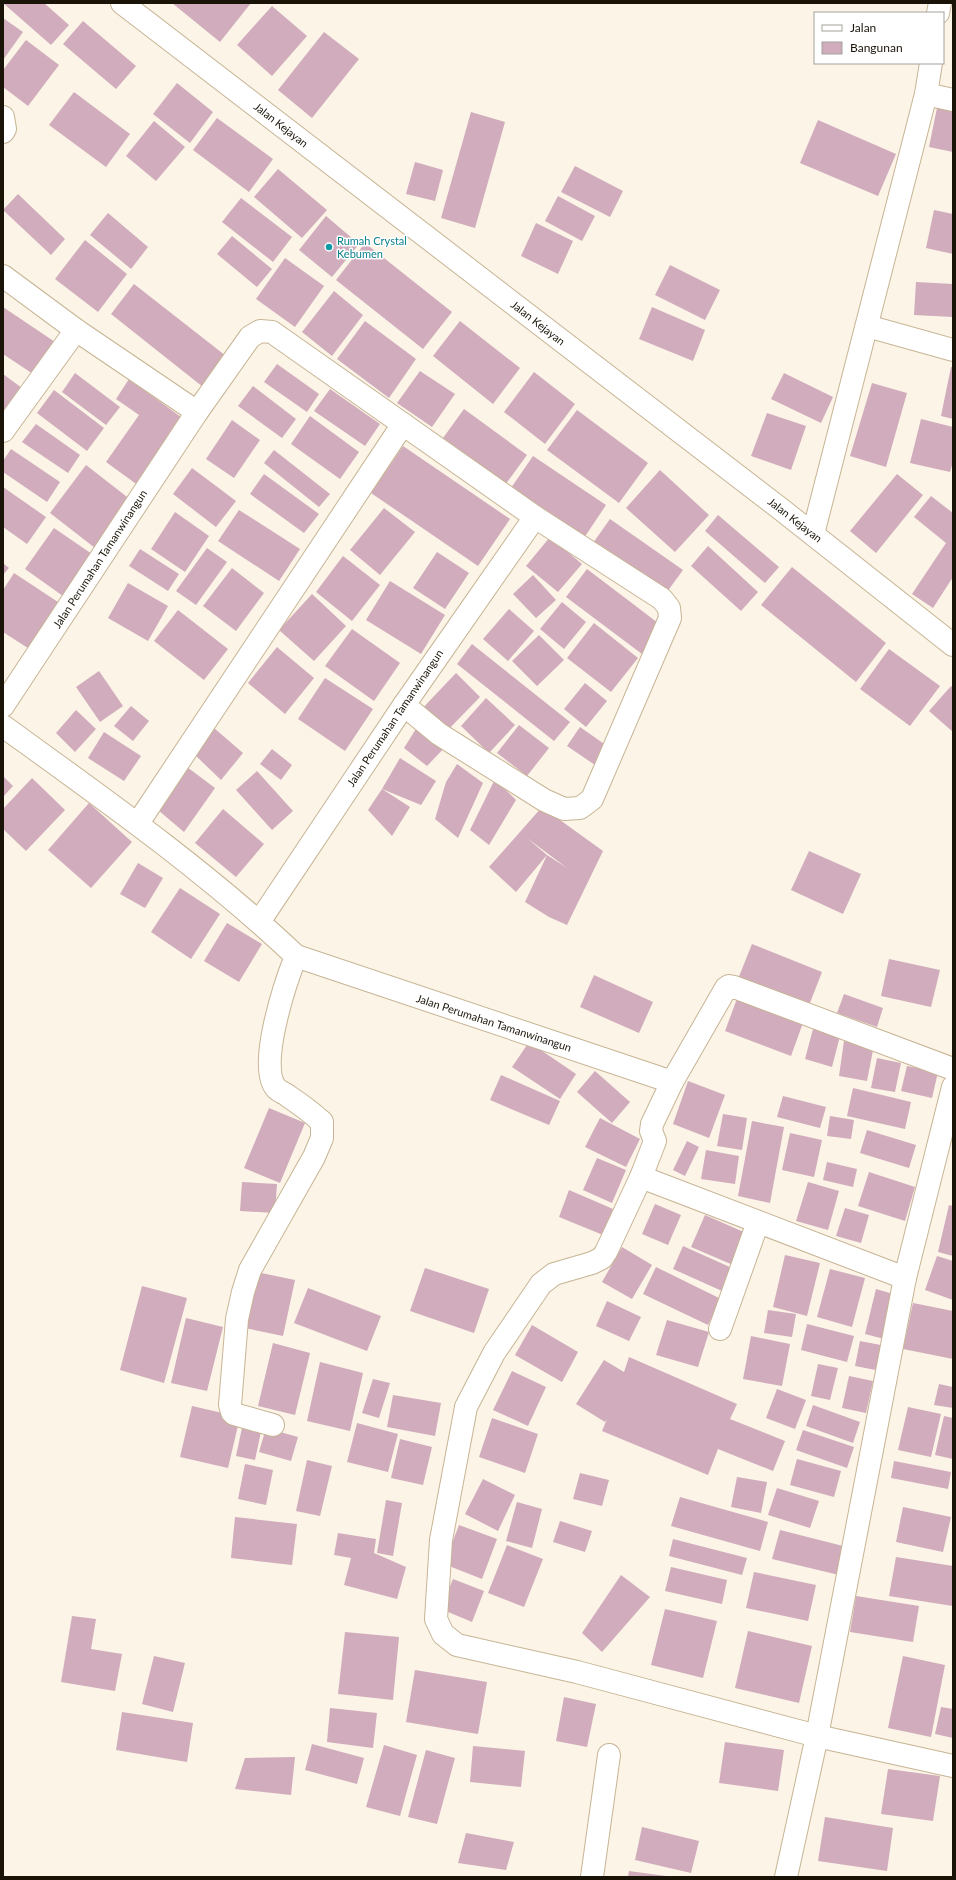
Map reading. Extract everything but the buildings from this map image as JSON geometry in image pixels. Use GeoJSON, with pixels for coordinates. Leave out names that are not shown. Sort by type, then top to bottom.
{"type":"FeatureCollection","features":[{"type":"Feature","properties":{"kind":"street","name":"Jalan Kejayan"},"geometry":{"type":"LineString","coordinates":[[122,3],[813,534],[953,645]]}},
{"type":"Feature","properties":{"kind":"street"},"geometry":{"type":"LineString","coordinates":[[813,534],[926,94],[931,64]]}},
{"type":"Feature","properties":{"kind":"street"},"geometry":{"type":"LineString","coordinates":[[926,94],[953,100]]}},
{"type":"Feature","properties":{"kind":"street"},"geometry":{"type":"LineString","coordinates":[[3,118],[3,132]]}},
{"type":"Feature","properties":{"kind":"street"},"geometry":{"type":"LineString","coordinates":[[3,276],[76,330],[197,412]]}},
{"type":"Feature","properties":{"kind":"street"},"geometry":{"type":"LineString","coordinates":[[867,326],[953,350]]}},
{"type":"Feature","properties":{"kind":"street"},"geometry":{"type":"LineString","coordinates":[[3,431],[76,330]]}},
{"type":"Feature","properties":{"kind":"street","name":"Jalan Perumahan Tamanwinangun"},"geometry":{"type":"LineString","coordinates":[[3,706],[197,412],[250,337],[260,331],[272,332],[535,517],[662,599],[669,608],[670,618],[592,799],[580,808],[564,809],[544,800],[439,734],[404,705]]}},
{"type":"Feature","properties":{"kind":"street"},"geometry":{"type":"LineString","coordinates":[[138,823],[403,424]]}},
{"type":"Feature","properties":{"kind":"street","name":"Jalan Perumahan Tamanwinangun"},"geometry":{"type":"LineString","coordinates":[[259,922],[404,705],[535,517]]}},
{"type":"Feature","properties":{"kind":"street","name":"Jalan Perumahan Tamanwinangun"},"geometry":{"type":"LineString","coordinates":[[3,726],[138,823],[259,922],[296,956],[672,1082]]}},
{"type":"Feature","properties":{"kind":"street"},"geometry":{"type":"LineString","coordinates":[[273,1425],[234,1414],[230,1405],[237,1319],[242,1292],[250,1270],[314,1157],[322,1138],[322,1122],[277,1089],[271,1080],[270,1052],[282,994],[296,956]]}},
{"type":"Feature","properties":{"kind":"street"},"geometry":{"type":"LineString","coordinates":[[953,1069],[729,986],[724,992],[672,1082],[652,1124],[651,1131],[655,1141],[641,1178],[606,1252],[602,1258],[592,1263],[554,1274],[541,1284],[494,1353],[466,1407],[441,1540],[436,1619],[443,1634],[457,1645],[577,1672],[817,1736],[953,1766]]}},
{"type":"Feature","properties":{"kind":"street"},"geometry":{"type":"LineString","coordinates":[[786,1877],[817,1736],[905,1278],[953,1087]]}},
{"type":"Feature","properties":{"kind":"street"},"geometry":{"type":"LineString","coordinates":[[641,1178],[905,1278]]}},
{"type":"Feature","properties":{"kind":"street"},"geometry":{"type":"LineString","coordinates":[[720,1329],[758,1222]]}},
{"type":"Feature","properties":{"kind":"street"},"geometry":{"type":"LineString","coordinates":[[592,1877],[609,1755]]}},
{"type":"Feature","properties":{"kind":"place","name":"Rumah Crystal Kebumen"},"geometry":{"type":"Point","coordinates":[329,247]}}]}
